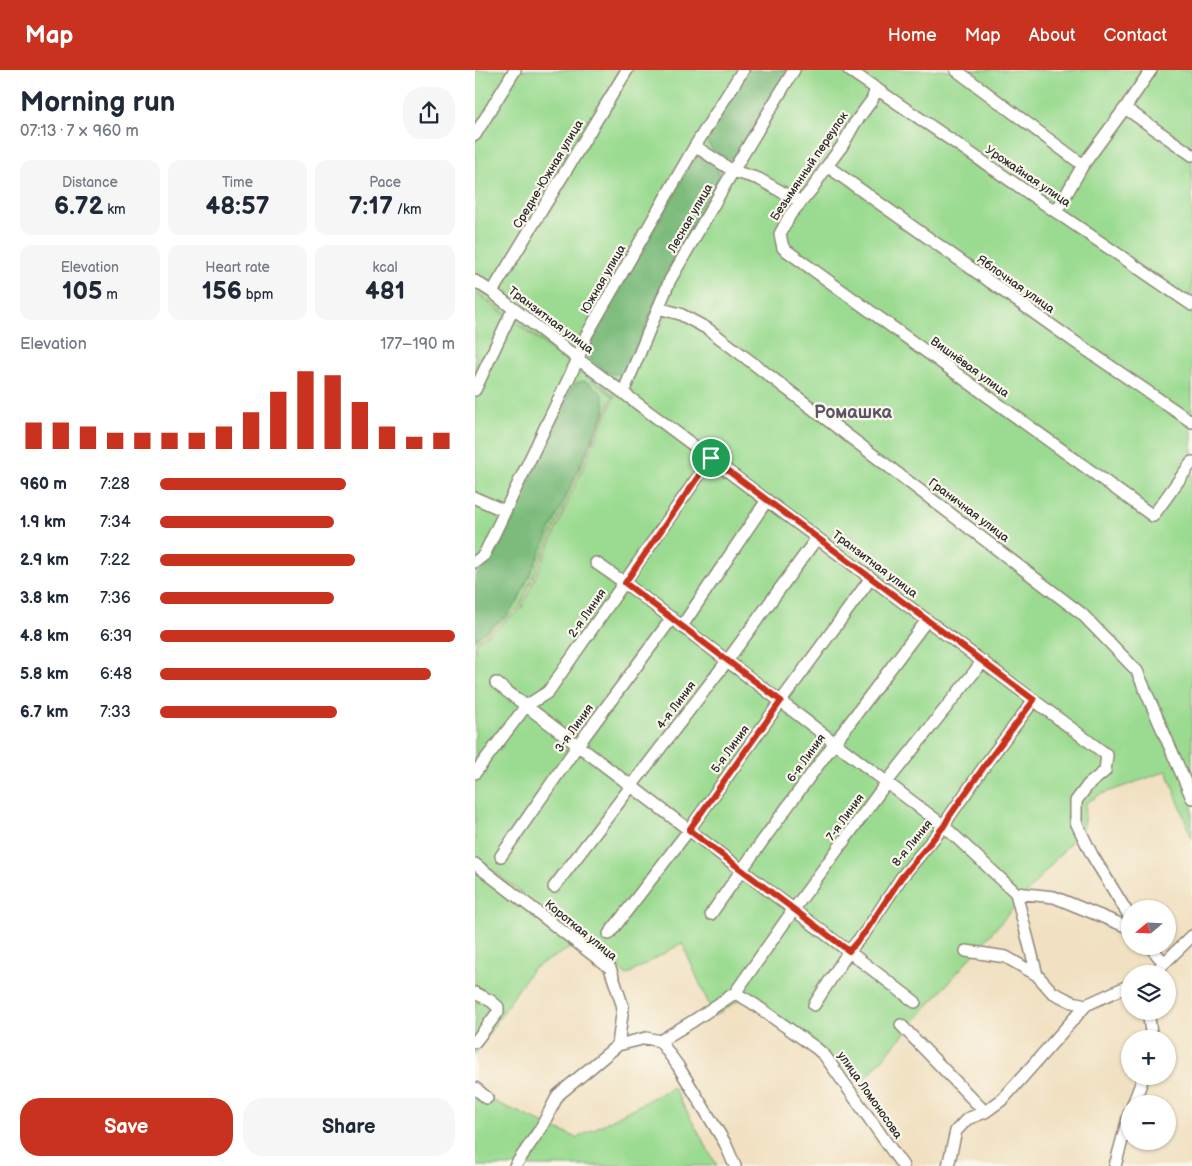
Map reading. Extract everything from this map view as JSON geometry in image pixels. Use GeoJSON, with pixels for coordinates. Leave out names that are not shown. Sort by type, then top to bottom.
{"type":"FeatureCollection","features":[{"type":"Feature","properties":{"kind":"street"},"geometry":{"type":"LineString","coordinates":[[475,135],[515,70]]}},
{"type":"Feature","properties":{"kind":"street","name":"Средне-Южная улица"},"geometry":{"type":"LineString","coordinates":[[492,292],[627,70]]}},
{"type":"Feature","properties":{"kind":"street","name":"Южная улица"},"geometry":{"type":"LineString","coordinates":[[475,562],[484,555],[579,359],[586,336],[695,146],[743,70]]}},
{"type":"Feature","properties":{"kind":"street","name":"Лесная улица"},"geometry":{"type":"LineString","coordinates":[[625,388],[670,280],[794,70]]}},
{"type":"Feature","properties":{"kind":"street","name":"Урожайная улица"},"geometry":{"type":"LineString","coordinates":[[849,70],[862,74],[876,89],[1192,305]]}},
{"type":"Feature","properties":{"kind":"street"},"geometry":{"type":"LineString","coordinates":[[956,70],[1083,165]]}},
{"type":"Feature","properties":{"kind":"street"},"geometry":{"type":"LineString","coordinates":[[1056,212],[1083,165],[1150,71]]}},
{"type":"Feature","properties":{"kind":"street","name":"Безымянный переулок"},"geometry":{"type":"LineString","coordinates":[[780,234],[790,215],[813,189],[842,146],[855,123],[872,100],[876,89]]}},
{"type":"Feature","properties":{"kind":"street"},"geometry":{"type":"LineString","coordinates":[[1125,108],[1192,155]]}},
{"type":"Feature","properties":{"kind":"street"},"geometry":{"type":"LineString","coordinates":[[695,146],[733,171],[759,180],[801,201]]}},
{"type":"Feature","properties":{"kind":"street","name":"Яблочная улица"},"geometry":{"type":"LineString","coordinates":[[827,166],[1075,342],[1192,422]]}},
{"type":"Feature","properties":{"kind":"street"},"geometry":{"type":"LineString","coordinates":[[1071,222],[1077,219],[1192,300]]}},
{"type":"Feature","properties":{"kind":"street","name":"Вишнёвая улица"},"geometry":{"type":"LineString","coordinates":[[780,234],[783,248],[1153,516],[1192,462]]}},
{"type":"Feature","properties":{"kind":"street","name":"Транзитная улица"},"geometry":{"type":"LineString","coordinates":[[475,281],[1107,755],[1105,771],[1088,785],[1076,801],[1077,822],[1092,855],[1121,902]]}},
{"type":"Feature","properties":{"kind":"street"},"geometry":{"type":"LineString","coordinates":[[475,390],[513,308]]}},
{"type":"Feature","properties":{"kind":"street","name":"Граничная улица"},"geometry":{"type":"LineString","coordinates":[[659,308],[680,314],[708,329],[1082,614],[1137,671],[1192,798]]}},
{"type":"Feature","properties":{"kind":"street","name":"2-я Линия"},"geometry":{"type":"LineString","coordinates":[[475,773],[526,706],[548,692],[711,458]]}},
{"type":"Feature","properties":{"kind":"street"},"geometry":{"type":"LineString","coordinates":[[475,498],[505,511]]}},
{"type":"Feature","properties":{"kind":"street"},"geometry":{"type":"LineString","coordinates":[[682,626],[767,500]]}},
{"type":"Feature","properties":{"kind":"street","name":"4-я Линия"},"geometry":{"type":"LineString","coordinates":[[554,887],[727,661],[817,538]]}},
{"type":"Feature","properties":{"kind":"street"},"geometry":{"type":"LineString","coordinates":[[596,563],[672,618],[944,826],[1016,892],[1037,975]]}},
{"type":"Feature","properties":{"kind":"street","name":"5-я Линия"},"geometry":{"type":"LineString","coordinates":[[609,934],[689,830],[871,578]]}},
{"type":"Feature","properties":{"kind":"street","name":"3-я Линия"},"geometry":{"type":"LineString","coordinates":[[501,856],[578,746],[672,618]]}},
{"type":"Feature","properties":{"kind":"street","name":"6-я Линия"},"geometry":{"type":"LineString","coordinates":[[711,914],[835,742],[927,620]]}},
{"type":"Feature","properties":{"kind":"street","name":"7-я Линия"},"geometry":{"type":"LineString","coordinates":[[735,993],[887,782],[983,662]]}},
{"type":"Feature","properties":{"kind":"street"},"geometry":{"type":"LineString","coordinates":[[496,683],[915,1002]]}},
{"type":"Feature","properties":{"kind":"street","name":"8-я Линия"},"geometry":{"type":"LineString","coordinates":[[815,1005],[849,951],[866,931],[901,878],[944,826],[988,761],[1034,700]]}},
{"type":"Feature","properties":{"kind":"street","name":"Короткая улица"},"geometry":{"type":"LineString","coordinates":[[475,864],[610,968],[623,1007],[618,1045]]}},
{"type":"Feature","properties":{"kind":"street"},"geometry":{"type":"LineString","coordinates":[[1016,892],[1054,898],[1121,924]]}},
{"type":"Feature","properties":{"kind":"street"},"geometry":{"type":"LineString","coordinates":[[1157,955],[1164,963],[1192,936]]}},
{"type":"Feature","properties":{"kind":"street"},"geometry":{"type":"LineString","coordinates":[[966,951],[1006,957],[1037,975],[1052,992],[1072,1002],[1086,1004]]}},
{"type":"Feature","properties":{"kind":"street"},"geometry":{"type":"LineString","coordinates":[[949,1166],[956,1131],[967,1119],[985,1112],[1003,1099],[1086,1004],[1121,989]]}},
{"type":"Feature","properties":{"kind":"street"},"geometry":{"type":"LineString","coordinates":[[475,993],[498,1007],[498,1012],[475,1042]]}},
{"type":"Feature","properties":{"kind":"street"},"geometry":{"type":"LineString","coordinates":[[660,1041],[735,993]]}},
{"type":"Feature","properties":{"kind":"street","name":"улица Ломоносова"},"geometry":{"type":"LineString","coordinates":[[735,993],[817,1048],[825,1056],[903,1166]]}},
{"type":"Feature","properties":{"kind":"street"},"geometry":{"type":"LineString","coordinates":[[901,1025],[985,1112]]}},
{"type":"Feature","properties":{"kind":"street"},"geometry":{"type":"LineString","coordinates":[[515,1166],[541,1128],[558,1095],[618,1045],[646,1038],[660,1041],[678,1066],[725,1143],[735,1166]]}},
{"type":"Feature","properties":{"kind":"street"},"geometry":{"type":"LineString","coordinates":[[475,1088],[487,1098]]}},
{"type":"Feature","properties":{"kind":"street"},"geometry":{"type":"LineString","coordinates":[[1115,1166],[1121,1142]]}},
{"type":"Feature","properties":{"kind":"green space"},"geometry":{"type":"Polygon","coordinates":[[[475,70],[1192,70],[1192,839],[1167,771],[1099,795],[1086,803],[1083,828],[864,1080],[746,996],[714,1016],[682,943],[627,975],[475,857],[475,644],[521,609],[615,396],[475,291],[475,70]]]}},
{"type":"Feature","properties":{"kind":"green space"},"geometry":{"type":"Polygon","coordinates":[[[747,70],[787,70],[741,149],[736,156],[729,158],[715,152],[706,138],[747,70]]]}},
{"type":"Feature","properties":{"kind":"green space"},"geometry":{"type":"Polygon","coordinates":[[[696,156],[709,161],[717,168],[718,179],[715,187],[659,290],[635,354],[627,368],[622,373],[606,372],[592,360],[588,353],[587,345],[696,156]]]}},
{"type":"Feature","properties":{"kind":"green space"},"geometry":{"type":"Polygon","coordinates":[[[475,293],[613,396],[519,608],[475,642],[475,293]]]}},
{"type":"Feature","properties":{"kind":"green space"},"geometry":{"type":"Polygon","coordinates":[[[585,381],[595,387],[601,394],[605,407],[604,413],[517,603],[507,615],[475,639],[475,577],[493,559],[503,541],[573,386],[578,382],[585,381]]]}},
{"type":"Feature","properties":{"kind":"green space"},"geometry":{"type":"Polygon","coordinates":[[[475,860],[581,942],[532,969],[475,1054],[475,860]]]}},
{"type":"Feature","properties":{"kind":"green space"},"geometry":{"type":"Polygon","coordinates":[[[673,1087],[717,1166],[475,1166],[475,1093],[577,1138],[673,1087]]]}},
{"type":"Feature","properties":{"kind":"district","name":"Ромашка"},"geometry":{"type":"Point","coordinates":[853,412]}},
{"type":"Feature","properties":{"kind":"route"},"geometry":{"type":"LineString","coordinates":[[711,458],[1034,700],[988,761],[944,826],[901,878],[866,931],[849,951],[689,830],[781,701],[625,583],[711,458]]}}]}
